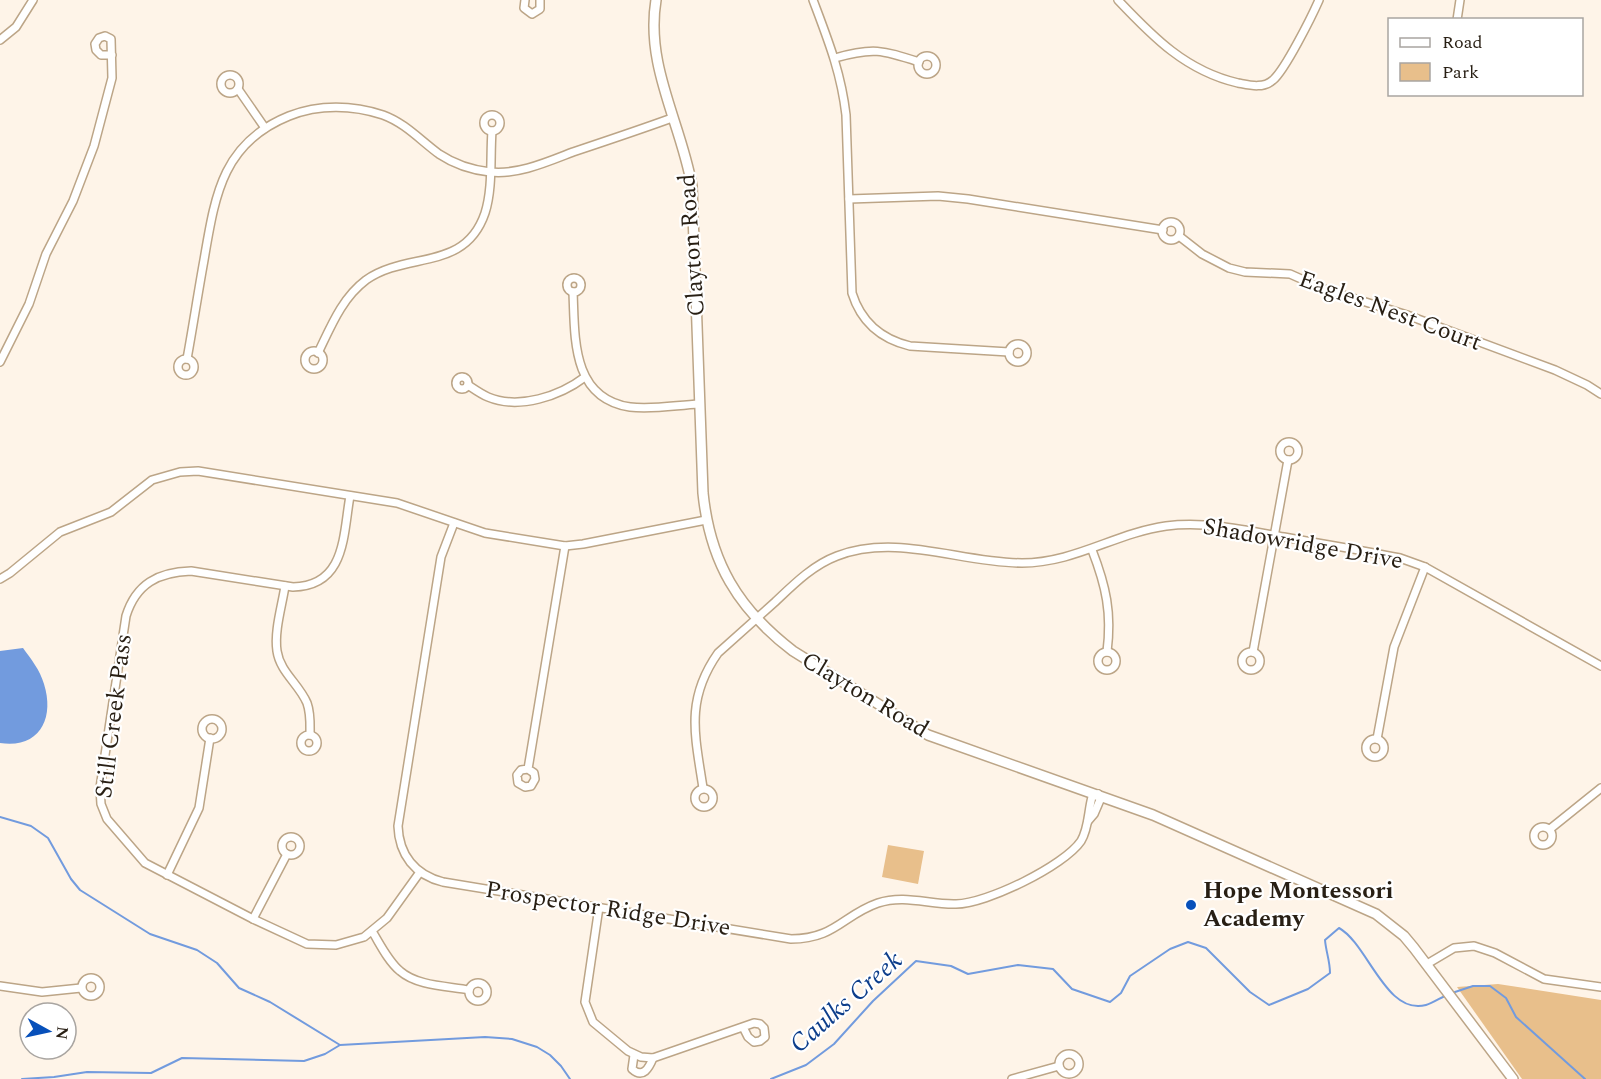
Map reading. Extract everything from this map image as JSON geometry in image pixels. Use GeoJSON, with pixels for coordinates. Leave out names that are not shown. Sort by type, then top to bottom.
{"type":"FeatureCollection","features":[{"type":"Feature","properties":{"kind":"main road","name":"Clayton Road"},"geometry":{"type":"LineString","coordinates":[[656,0],[655,56],[692,186],[699,404],[706,520],[721,566],[730,585],[756,619],[793,651],[928,735],[1152,815],[1376,914],[1404,936],[1513,1079]]}},
{"type":"Feature","properties":{"kind":"street"},"geometry":{"type":"LineString","coordinates":[[0,40],[16,27],[33,0]]}},
{"type":"Feature","properties":{"kind":"street"},"geometry":{"type":"LineString","coordinates":[[525,0],[524,8],[532,14],[540,9],[540,0]]}},
{"type":"Feature","properties":{"kind":"street"},"geometry":{"type":"LineString","coordinates":[[813,0],[835,58],[842,87],[846,115],[852,293],[862,315],[872,328],[888,339],[910,346],[1009,352]]}},
{"type":"Feature","properties":{"kind":"street"},"geometry":{"type":"LineString","coordinates":[[1118,0],[1154,37],[1189,64],[1215,76],[1256,86],[1273,80],[1282,68],[1319,0]]}},
{"type":"Feature","properties":{"kind":"street"},"geometry":{"type":"LineString","coordinates":[[1457,18],[1460,0]]}},
{"type":"Feature","properties":{"kind":"street"},"geometry":{"type":"LineString","coordinates":[[0,362],[29,304],[46,254],[73,201],[108,95],[112,78],[113,46],[111,39],[105,36],[99,38],[95,44],[98,53],[112,55]]}},
{"type":"Feature","properties":{"kind":"street"},"geometry":{"type":"LineString","coordinates":[[835,58],[859,51],[876,50],[919,62]]}},
{"type":"Feature","properties":{"kind":"street"},"geometry":{"type":"LineString","coordinates":[[238,89],[265,128]]}},
{"type":"Feature","properties":{"kind":"street"},"geometry":{"type":"LineString","coordinates":[[187,359],[215,198],[224,176],[234,159],[265,128],[293,114],[333,106],[366,110],[397,121],[449,160],[474,170],[490,172],[508,172],[533,166],[672,118]]}},
{"type":"Feature","properties":{"kind":"street"},"geometry":{"type":"LineString","coordinates":[[318,352],[342,306],[365,281],[394,266],[444,257],[469,239],[478,228],[484,215],[490,172],[492,131]]}},
{"type":"Feature","properties":{"kind":"street","name":"Eagles Nest Court"},"geometry":{"type":"LineString","coordinates":[[849,199],[948,197],[1163,230]]}},
{"type":"Feature","properties":{"kind":"street","name":"Eagles Nest Court"},"geometry":{"type":"LineString","coordinates":[[1168,223],[1173,223],[1179,228],[1179,236],[1169,240],[1163,235],[1163,230],[1168,223]]}},
{"type":"Feature","properties":{"kind":"street","name":"Eagles Nest Court"},"geometry":{"type":"LineString","coordinates":[[1179,236],[1202,254],[1229,268],[1245,272],[1290,274],[1324,289],[1407,315],[1555,370],[1601,394]]}},
{"type":"Feature","properties":{"kind":"street"},"geometry":{"type":"LineString","coordinates":[[573,292],[577,354],[585,377],[605,398],[630,407],[699,404]]}},
{"type":"Feature","properties":{"kind":"street"},"geometry":{"type":"LineString","coordinates":[[468,385],[488,397],[517,401],[557,394],[585,377]]}},
{"type":"Feature","properties":{"kind":"street"},"geometry":{"type":"LineString","coordinates":[[1253,652],[1288,460]]}},
{"type":"Feature","properties":{"kind":"street"},"geometry":{"type":"LineString","coordinates":[[0,579],[60,532],[111,512],[152,480],[180,472],[198,471],[397,503],[485,532],[565,546],[706,520]]}},
{"type":"Feature","properties":{"kind":"street","name":"Still Creek Pass"},"geometry":{"type":"LineString","coordinates":[[350,496],[336,566],[324,578],[310,585],[285,586],[191,571],[166,574],[138,591],[126,616],[100,788],[101,804],[112,826],[139,856],[156,869],[297,940],[316,945],[346,944],[372,931],[387,918],[420,872]]}},
{"type":"Feature","properties":{"kind":"street"},"geometry":{"type":"LineString","coordinates":[[420,872],[403,854],[398,826],[441,557],[454,523]]}},
{"type":"Feature","properties":{"kind":"street","name":"Shadowridge Drive"},"geometry":{"type":"LineString","coordinates":[[703,788],[696,739],[696,704],[700,684],[718,654],[815,567],[836,556],[879,547],[903,548],[995,562],[1020,563],[1054,560],[1092,550],[1124,536],[1146,530],[1180,525],[1215,525],[1400,558],[1425,567],[1601,666]]}},
{"type":"Feature","properties":{"kind":"street"},"geometry":{"type":"LineString","coordinates":[[528,769],[565,546]]}},
{"type":"Feature","properties":{"kind":"street"},"geometry":{"type":"LineString","coordinates":[[1092,550],[1109,602],[1107,652]]}},
{"type":"Feature","properties":{"kind":"street"},"geometry":{"type":"LineString","coordinates":[[1377,739],[1394,647],[1425,567]]}},
{"type":"Feature","properties":{"kind":"street"},"geometry":{"type":"LineString","coordinates":[[285,586],[277,652],[281,665],[306,701],[310,735]]}},
{"type":"Feature","properties":{"kind":"street"},"geometry":{"type":"LineString","coordinates":[[167,875],[196,818],[210,738]]}},
{"type":"Feature","properties":{"kind":"street"},"geometry":{"type":"LineString","coordinates":[[1550,829],[1601,788]]}},
{"type":"Feature","properties":{"kind":"street","name":"Prospector Ridge Drive"},"geometry":{"type":"LineString","coordinates":[[420,872],[443,882],[791,939],[803,939],[826,934],[879,902],[912,899],[955,905],[974,902],[1046,870],[1063,859],[1082,840],[1092,797],[1098,794]]}},
{"type":"Feature","properties":{"kind":"street"},"geometry":{"type":"LineString","coordinates":[[253,919],[286,854]]}},
{"type":"Feature","properties":{"kind":"street"},"geometry":{"type":"LineString","coordinates":[[599,907],[585,993],[587,1009],[599,1029],[634,1054],[653,1058],[743,1027]]}},
{"type":"Feature","properties":{"kind":"street"},"geometry":{"type":"LineString","coordinates":[[372,931],[394,964],[405,975],[420,981],[469,990]]}},
{"type":"Feature","properties":{"kind":"street"},"geometry":{"type":"LineString","coordinates":[[1427,964],[1454,948],[1474,946],[1484,948],[1540,976],[1546,975],[1556,980],[1601,987]]}},
{"type":"Feature","properties":{"kind":"street"},"geometry":{"type":"LineString","coordinates":[[0,986],[42,992],[81,988]]}},
{"type":"Feature","properties":{"kind":"street"},"geometry":{"type":"LineString","coordinates":[[634,1054],[632,1069],[638,1074],[643,1074],[648,1070],[653,1058]]}},
{"type":"Feature","properties":{"kind":"street"},"geometry":{"type":"LineString","coordinates":[[1012,1079],[1059,1066]]}},
{"type":"Feature","properties":{"kind":"green space"},"geometry":{"type":"Polygon","coordinates":[[[888,845],[924,851],[918,884],[882,877],[888,845]]]}},
{"type":"Feature","properties":{"kind":"green space"},"geometry":{"type":"Polygon","coordinates":[[[1498,984],[1601,1000],[1601,1079],[1522,1079],[1457,987],[1498,984]]]}},
{"type":"Feature","properties":{"kind":"water"},"geometry":{"type":"Polygon","coordinates":[[[23,648],[38,669],[44,684],[47,697],[45,720],[41,729],[25,741],[14,744],[0,743],[0,651],[23,648]]]}},
{"type":"Feature","properties":{"kind":"waterway"},"geometry":{"type":"LineString","coordinates":[[0,817],[31,826],[48,838],[71,879],[80,890],[150,934],[197,950],[217,963],[239,988],[270,1002],[340,1045]]}},
{"type":"Feature","properties":{"kind":"waterway","name":"Caulks Creek"},"geometry":{"type":"LineString","coordinates":[[771,1079],[806,1065],[834,1044],[873,1001],[916,961],[951,966],[968,974],[1018,965],[1053,969],[1072,989],[1110,1002],[1121,993],[1130,976],[1170,949],[1188,942],[1206,948],[1250,992],[1269,1005],[1308,989],[1330,973],[1325,940],[1339,928],[1349,936],[1378,977],[1400,1000],[1412,1006],[1426,1005],[1447,995]]}},
{"type":"Feature","properties":{"kind":"waterway","name":"Caulks Creek"},"geometry":{"type":"LineString","coordinates":[[1452,993],[1473,986],[1490,986],[1506,998],[1516,1017],[1585,1079]]}},
{"type":"Feature","properties":{"kind":"waterway","name":"Caulks Creek"},"geometry":{"type":"LineString","coordinates":[[22,1079],[87,1072],[151,1073],[182,1058],[304,1061],[325,1054],[340,1045],[485,1037],[512,1039],[537,1047],[550,1055],[570,1079]]}},
{"type":"Feature","properties":{"kind":"place","name":"Hope Montessori Academy"},"geometry":{"type":"Point","coordinates":[1191,905]}}]}
